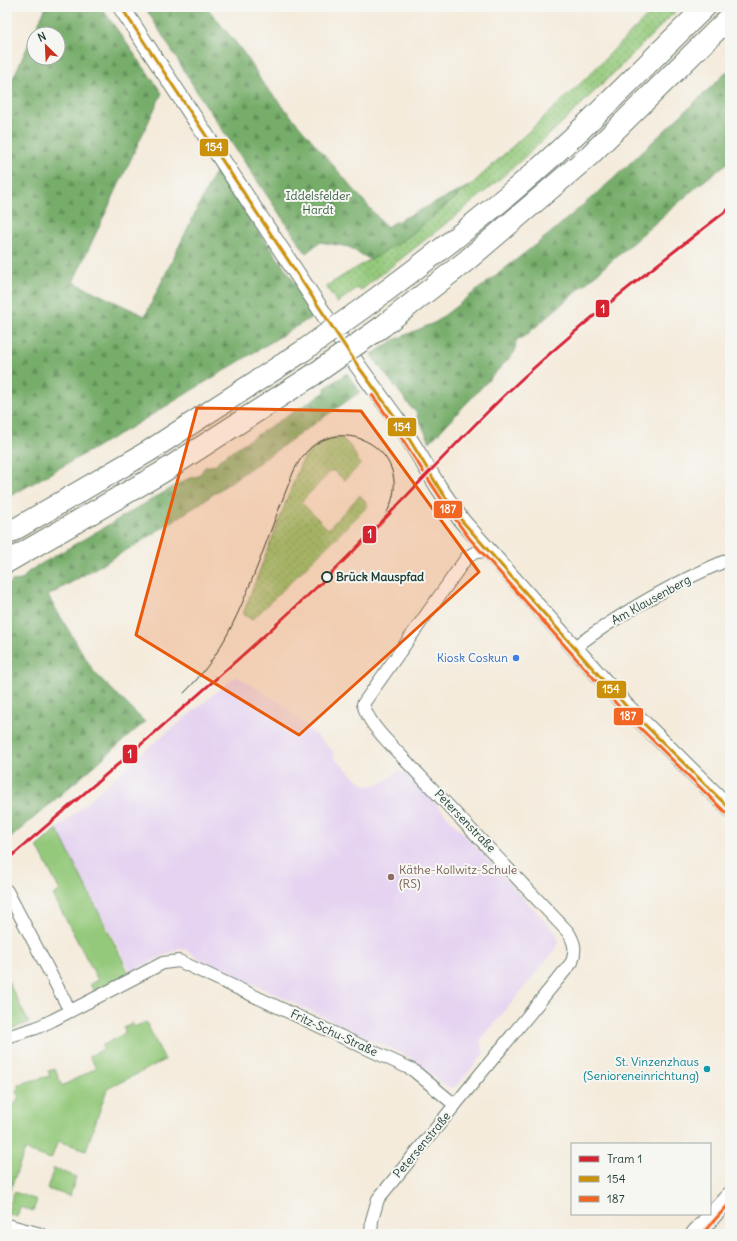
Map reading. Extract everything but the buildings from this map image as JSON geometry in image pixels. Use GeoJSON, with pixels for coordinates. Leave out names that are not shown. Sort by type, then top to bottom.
{"type":"FeatureCollection","features":[{"type":"Feature","properties":{"kind":"highway"},"geometry":{"type":"LineString","coordinates":[[7,534],[149,451],[300,353],[452,242],[573,137],[705,7]]}},
{"type":"Feature","properties":{"kind":"highway"},"geometry":{"type":"LineString","coordinates":[[7,562],[161,473],[313,375],[383,326],[466,261],[590,155],[730,17]]}},
{"type":"Feature","properties":{"kind":"main road"},"geometry":{"type":"LineString","coordinates":[[121,7],[358,366],[400,424],[453,509],[487,551],[575,647],[626,706],[730,809]]}},
{"type":"Feature","properties":{"kind":"main road"},"geometry":{"type":"LineString","coordinates":[[695,1234],[730,1196]]}},
{"type":"Feature","properties":{"kind":"street","name":"Petersenstraße"},"geometry":{"type":"LineString","coordinates":[[371,1234],[372,1220],[378,1199],[572,962],[575,952],[574,941],[568,932],[388,742],[373,725],[366,714],[363,704],[467,557],[476,552],[487,551]]}},
{"type":"Feature","properties":{"kind":"street","name":"Am Klausenberg"},"geometry":{"type":"LineString","coordinates":[[575,647],[639,604],[670,587],[730,559]]}},
{"type":"Feature","properties":{"kind":"street"},"geometry":{"type":"LineString","coordinates":[[8,891],[70,1011]]}},
{"type":"Feature","properties":{"kind":"street","name":"Fritz-Schu-Straße"},"geometry":{"type":"LineString","coordinates":[[7,1037],[36,1028],[166,962],[178,960],[413,1070],[455,1105]]}},
{"type":"Feature","properties":{"kind":"street"},"geometry":{"type":"LineString","coordinates":[[7,1225],[41,1234]]}},
{"type":"Feature","properties":{"kind":"highlighted area"},"geometry":{"type":"Polygon","coordinates":[[[197,408],[361,411],[479,572],[299,735],[136,635],[197,408]]]}},
{"type":"Feature","properties":{"kind":"shaded area","name":"Käthe-Kollwitz-Schule (RS)"},"geometry":{"type":"Polygon","coordinates":[[[236,676],[283,705],[333,751],[333,757],[363,784],[370,786],[382,783],[398,771],[407,773],[556,933],[559,943],[551,955],[480,1041],[484,1053],[458,1085],[448,1088],[415,1060],[196,957],[187,950],[179,948],[131,972],[57,829],[141,754],[236,676]]]}},
{"type":"Feature","properties":{"kind":"green space"},"geometry":{"type":"Polygon","coordinates":[[[46,7],[101,7],[162,93],[73,282],[145,316],[216,170],[317,314],[135,425],[7,498],[7,76],[13,78],[26,50],[26,66],[66,66],[66,26],[37,26],[46,7]]]}},
{"type":"Feature","properties":{"kind":"green space","name":"Iddelsfelder Hardt"},"geometry":{"type":"Polygon","coordinates":[[[145,7],[207,7],[250,61],[261,81],[386,227],[471,185],[408,237],[371,260],[349,247],[320,242],[306,253],[199,95],[145,7]]]}},
{"type":"Feature","properties":{"kind":"green space"},"geometry":{"type":"Polygon","coordinates":[[[656,7],[680,7],[580,106],[499,180],[360,291],[357,288],[337,303],[326,286],[408,237],[471,185],[584,80],[656,7]]]}},
{"type":"Feature","properties":{"kind":"green space"},"geometry":{"type":"Polygon","coordinates":[[[730,69],[730,161],[700,184],[524,337],[516,340],[515,352],[430,442],[417,416],[418,414],[413,408],[412,409],[371,355],[394,340],[436,322],[548,235],[612,180],[730,69]]]}},
{"type":"Feature","properties":{"kind":"green space"},"geometry":{"type":"Polygon","coordinates":[[[347,373],[360,392],[195,507],[137,544],[48,596],[94,672],[145,722],[7,841],[7,587],[12,581],[22,580],[29,571],[187,479],[198,476],[205,467],[215,465],[222,457],[325,392],[325,388],[347,373]]]}},
{"type":"Feature","properties":{"kind":"green space"},"geometry":{"type":"Polygon","coordinates":[[[339,437],[349,445],[360,465],[345,480],[332,470],[301,502],[328,529],[360,495],[368,506],[252,620],[243,614],[300,465],[311,449],[326,440],[339,437]]]}},
{"type":"Feature","properties":{"kind":"green space"},"geometry":{"type":"Polygon","coordinates":[[[57,829],[129,973],[94,992],[90,984],[98,980],[53,895],[60,891],[37,846],[57,829]]]}},
{"type":"Feature","properties":{"kind":"green space"},"geometry":{"type":"Polygon","coordinates":[[[7,979],[29,1023],[7,1030],[7,979]]]}},
{"type":"Feature","properties":{"kind":"green space"},"geometry":{"type":"Polygon","coordinates":[[[146,1022],[165,1060],[107,1089],[86,1150],[58,1141],[51,1159],[25,1150],[7,1198],[7,1102],[15,1105],[19,1095],[16,1093],[19,1084],[50,1076],[48,1071],[55,1069],[62,1086],[96,1068],[89,1056],[104,1049],[102,1046],[125,1033],[124,1028],[132,1023],[134,1027],[146,1022]]]}},
{"type":"Feature","properties":{"kind":"green space"},"geometry":{"type":"Polygon","coordinates":[[[54,1168],[76,1177],[70,1196],[47,1189],[54,1168]]]}},
{"type":"Feature","properties":{"kind":"green space"},"geometry":{"type":"Polygon","coordinates":[[[14,1192],[37,1200],[33,1211],[20,1207],[17,1217],[7,1214],[14,1192]]]}},
{"type":"Feature","properties":{"kind":"tram line","name":"1"},"geometry":{"type":"LineString","coordinates":[[7,860],[204,690],[319,585],[368,537],[487,413],[537,365],[618,296],[730,208]]}},
{"type":"Feature","properties":{"kind":"tram line"},"geometry":{"type":"LineString","coordinates":[[184,693],[198,679],[220,648],[229,632],[252,580],[293,473],[307,451],[325,439],[344,436],[363,440],[379,450],[390,466],[394,485],[389,508],[377,526]]}},
{"type":"Feature","properties":{"kind":"transit line","name":"154"},"geometry":{"type":"LineString","coordinates":[[121,7],[358,366],[400,424],[439,488],[462,521],[626,706],[730,809]]}},
{"type":"Feature","properties":{"kind":"transit line","name":"187"},"geometry":{"type":"LineString","coordinates":[[372,395],[444,504],[470,539],[622,710],[726,813]]}},
{"type":"Feature","properties":{"kind":"transit line","name":"187"},"geometry":{"type":"LineString","coordinates":[[702,1234],[730,1203]]}},
{"type":"Feature","properties":{"kind":"place","name":"Brück Mauspfad"},"geometry":{"type":"Point","coordinates":[327,577]}},
{"type":"Feature","properties":{"kind":"place","name":"Kiosk Coskun"},"geometry":{"type":"Point","coordinates":[516,658]}},
{"type":"Feature","properties":{"kind":"place","name":"Käthe-Kollwitz-Schule (RS)"},"geometry":{"type":"Point","coordinates":[391,877]}},
{"type":"Feature","properties":{"kind":"place","name":"St. Vinzenzhaus (Senioreneinrichtung)"},"geometry":{"type":"Point","coordinates":[707,1069]}}]}
